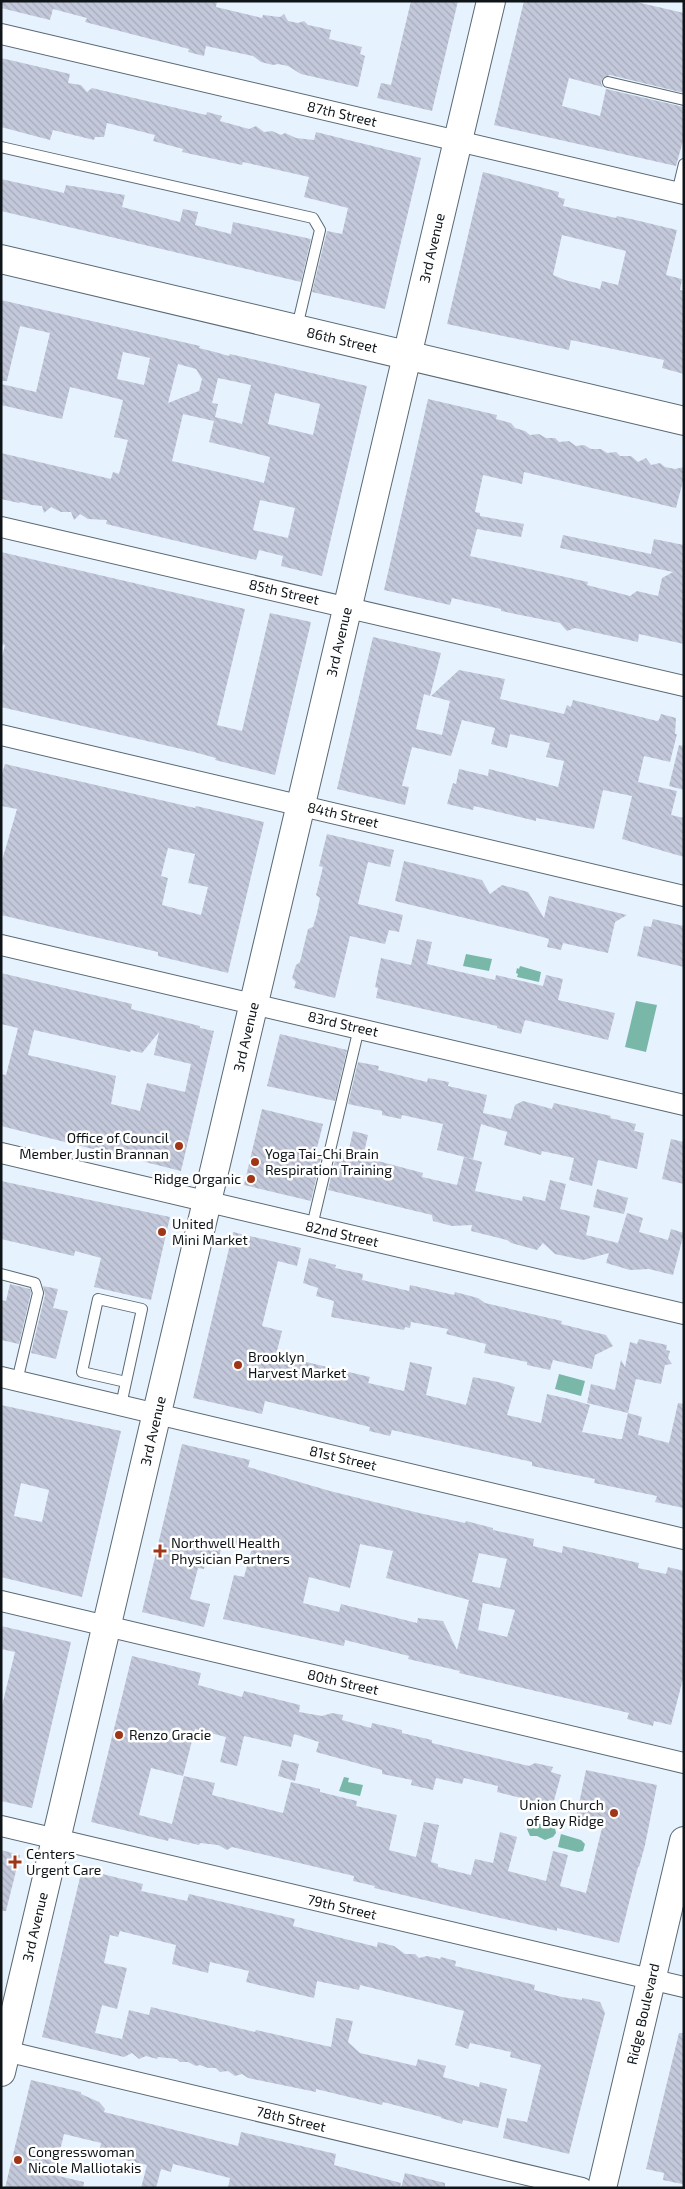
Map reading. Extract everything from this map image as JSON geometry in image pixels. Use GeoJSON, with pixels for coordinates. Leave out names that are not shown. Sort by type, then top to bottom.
{"type":"FeatureCollection","features":[{"type":"Feature","properties":{"kind":"street","name":"3rd Avenue"},"geometry":{"type":"LineString","coordinates":[[3,2058],[491,1]]}},
{"type":"Feature","properties":{"kind":"street","name":"87th Street"},"geometry":{"type":"LineString","coordinates":[[1,34],[680,193]]}},
{"type":"Feature","properties":{"kind":"street","name":"86th Street"},"geometry":{"type":"LineString","coordinates":[[1,259],[684,421]]}},
{"type":"Feature","properties":{"kind":"street","name":"85th Street"},"geometry":{"type":"LineString","coordinates":[[1,527],[684,686]]}},
{"type":"Feature","properties":{"kind":"street","name":"84th Street"},"geometry":{"type":"LineString","coordinates":[[1,735],[684,896]]}},
{"type":"Feature","properties":{"kind":"street","name":"83rd Street"},"geometry":{"type":"LineString","coordinates":[[1,945],[684,1105]]}},
{"type":"Feature","properties":{"kind":"street","name":"82nd Street"},"geometry":{"type":"LineString","coordinates":[[1,1153],[684,1314]]}},
{"type":"Feature","properties":{"kind":"street","name":"81st Street"},"geometry":{"type":"LineString","coordinates":[[9,1379],[684,1539]]}},
{"type":"Feature","properties":{"kind":"street","name":"80th Street"},"geometry":{"type":"LineString","coordinates":[[1,1601],[684,1763]]}},
{"type":"Feature","properties":{"kind":"street","name":"79th Street"},"geometry":{"type":"LineString","coordinates":[[1,1826],[684,1987]]}},
{"type":"Feature","properties":{"kind":"street","name":"Ridge Boulevard"},"geometry":{"type":"LineString","coordinates":[[602,2188],[684,1841]]}},
{"type":"Feature","properties":{"kind":"street","name":"78th Street"},"geometry":{"type":"LineString","coordinates":[[3,2058],[582,2188]]}},
{"type":"Feature","properties":{"kind":"lane"},"geometry":{"type":"LineString","coordinates":[[608,82],[684,100]]}},
{"type":"Feature","properties":{"kind":"lane"},"geometry":{"type":"LineString","coordinates":[[1,146],[313,218],[320,230],[297,329]]}},
{"type":"Feature","properties":{"kind":"lane"},"geometry":{"type":"LineString","coordinates":[[680,193],[684,164]]}},
{"type":"Feature","properties":{"kind":"lane"},"geometry":{"type":"LineString","coordinates":[[312,1226],[359,1028]]}},
{"type":"Feature","properties":{"kind":"lane"},"geometry":{"type":"LineString","coordinates":[[1,1274],[35,1283],[38,1293],[9,1379]]}},
{"type":"Feature","properties":{"kind":"lane"},"geometry":{"type":"LineString","coordinates":[[120,1405],[126,1382],[142,1309],[98,1299],[82,1372],[126,1382]]}},
{"type":"Feature","properties":{"kind":"shaded area"},"geometry":{"type":"Polygon","coordinates":[[[466,954],[492,959],[489,971],[463,966],[466,954]]]}},
{"type":"Feature","properties":{"kind":"shaded area"},"geometry":{"type":"Polygon","coordinates":[[[520,966],[541,972],[539,982],[517,977],[517,968],[519,969],[520,966]]]}},
{"type":"Feature","properties":{"kind":"shaded area"},"geometry":{"type":"Polygon","coordinates":[[[636,1001],[657,1005],[646,1052],[625,1047],[636,1001]]]}},
{"type":"Feature","properties":{"kind":"shaded area"},"geometry":{"type":"Polygon","coordinates":[[[559,1374],[585,1381],[581,1396],[555,1389],[559,1374]]]}},
{"type":"Feature","properties":{"kind":"shaded area"},"geometry":{"type":"Polygon","coordinates":[[[344,1777],[349,1778],[348,1782],[363,1785],[360,1796],[339,1791],[344,1777]]]}},
{"type":"Feature","properties":{"kind":"shaded area"},"geometry":{"type":"Polygon","coordinates":[[[531,1824],[552,1824],[556,1833],[553,1837],[545,1840],[537,1836],[530,1836],[527,1829],[531,1824]]]}},
{"type":"Feature","properties":{"kind":"shaded area"},"geometry":{"type":"Polygon","coordinates":[[[561,1834],[581,1840],[585,1844],[583,1851],[578,1852],[558,1847],[561,1834]]]}},
{"type":"Feature","properties":{"kind":"building"},"geometry":{"type":"Polygon","coordinates":[[[1,1],[217,1],[216,7],[262,18],[263,15],[280,17],[284,14],[288,21],[298,23],[304,21],[308,25],[331,30],[329,39],[362,47],[360,54],[365,56],[358,87],[301,74],[288,66],[261,62],[253,56],[206,46],[204,56],[188,52],[189,49],[85,22],[87,18],[53,9],[50,20],[1,8],[1,1]]]}},
{"type":"Feature","properties":{"kind":"building"},"geometry":{"type":"Polygon","coordinates":[[[411,1],[458,1],[432,111],[377,98],[381,83],[391,85],[411,1]]]}},
{"type":"Feature","properties":{"kind":"building"},"geometry":{"type":"Polygon","coordinates":[[[524,1],[632,1],[684,13],[684,93],[610,75],[603,78],[601,83],[603,87],[569,78],[562,106],[600,116],[606,89],[684,107],[684,137],[676,166],[494,125],[524,1]]]}},
{"type":"Feature","properties":{"kind":"building"},"geometry":{"type":"Polygon","coordinates":[[[1,58],[70,74],[68,83],[81,85],[87,92],[92,88],[206,115],[207,112],[222,116],[220,121],[249,129],[256,126],[264,132],[272,131],[281,135],[285,133],[296,138],[314,140],[316,132],[421,158],[385,309],[312,292],[327,231],[342,234],[348,208],[304,197],[309,177],[243,162],[242,165],[182,152],[183,149],[153,141],[155,135],[107,123],[104,137],[95,137],[94,140],[53,130],[50,140],[1,127],[1,58]]]}},
{"type":"Feature","properties":{"kind":"building"},"geometry":{"type":"Polygon","coordinates":[[[483,172],[559,192],[558,197],[565,199],[563,206],[677,230],[666,275],[682,279],[680,290],[684,291],[684,374],[662,368],[664,360],[571,340],[569,350],[447,324],[483,172]],[[562,235],[553,275],[600,289],[602,281],[618,285],[626,251],[562,235]]]}},
{"type":"Feature","properties":{"kind":"building"},"geometry":{"type":"Polygon","coordinates":[[[1,179],[64,193],[66,185],[125,195],[122,207],[180,222],[183,209],[198,212],[195,225],[231,234],[233,222],[311,239],[301,282],[1,211],[1,179]]]}},
{"type":"Feature","properties":{"kind":"building"},"geometry":{"type":"Polygon","coordinates":[[[1,300],[200,346],[199,348],[229,356],[230,354],[367,386],[322,576],[281,566],[283,556],[259,550],[256,560],[106,524],[107,520],[88,519],[80,514],[74,520],[71,512],[61,512],[51,507],[44,513],[42,506],[1,499],[1,453],[111,479],[113,472],[119,474],[128,440],[114,437],[123,400],[70,387],[62,419],[1,405],[1,384],[36,392],[50,333],[20,326],[7,381],[1,381],[1,300]],[[123,352],[117,379],[144,385],[150,358],[123,352]],[[178,364],[168,403],[199,391],[202,379],[196,369],[178,364]],[[218,378],[212,403],[218,404],[215,417],[242,424],[251,385],[218,378]],[[275,393],[268,424],[313,435],[320,404],[275,393]],[[183,414],[172,461],[264,483],[270,457],[209,442],[214,421],[183,414]],[[260,500],[253,530],[288,538],[295,508],[260,500]]]}},
{"type":"Feature","properties":{"kind":"building"},"geometry":{"type":"Polygon","coordinates":[[[428,399],[497,415],[496,419],[511,423],[515,428],[525,431],[530,435],[539,434],[546,438],[555,438],[559,442],[569,441],[576,446],[584,445],[591,449],[601,449],[607,453],[616,452],[620,456],[631,456],[638,462],[646,458],[651,465],[660,463],[665,467],[675,469],[684,467],[684,477],[676,508],[524,472],[522,484],[483,475],[475,512],[480,513],[480,516],[524,524],[521,537],[477,529],[470,556],[588,582],[587,585],[630,596],[637,591],[658,596],[662,578],[673,572],[560,548],[563,535],[651,554],[654,539],[684,545],[684,644],[639,634],[638,642],[575,628],[567,631],[560,623],[501,611],[501,609],[452,598],[450,605],[384,590],[428,399]]]}},
{"type":"Feature","properties":{"kind":"building"},"geometry":{"type":"Polygon","coordinates":[[[1,552],[245,609],[217,725],[242,731],[270,613],[311,622],[275,775],[215,760],[216,758],[194,752],[1,707],[1,661],[5,645],[1,644],[1,552]]]}},
{"type":"Feature","properties":{"kind":"building"},"geometry":{"type":"Polygon","coordinates":[[[373,637],[441,653],[430,696],[424,694],[416,729],[442,735],[450,701],[431,696],[459,670],[505,679],[500,699],[564,714],[567,705],[571,707],[573,700],[657,721],[661,714],[676,718],[675,734],[677,734],[670,762],[644,756],[638,782],[677,791],[671,815],[684,818],[684,857],[622,839],[632,796],[603,790],[594,829],[536,818],[536,821],[474,806],[473,810],[447,804],[453,783],[456,784],[459,769],[488,776],[489,769],[558,787],[564,761],[546,757],[550,743],[510,734],[507,748],[491,744],[495,728],[462,720],[451,756],[412,747],[402,786],[409,787],[405,805],[337,789],[373,637]]]}},
{"type":"Feature","properties":{"kind":"building"},"geometry":{"type":"Polygon","coordinates":[[[679,745],[684,746],[684,790],[669,786],[679,745]]]}},
{"type":"Feature","properties":{"kind":"building"},"geometry":{"type":"Polygon","coordinates":[[[5,764],[264,822],[228,973],[158,956],[158,952],[1,915],[1,864],[17,809],[1,806],[1,777],[5,764]],[[168,848],[161,876],[168,878],[162,905],[201,915],[208,887],[188,883],[195,854],[168,848]]]}},
{"type":"Feature","properties":{"kind":"building"},"geometry":{"type":"Polygon","coordinates":[[[327,834],[394,850],[390,867],[368,862],[358,904],[403,915],[399,932],[389,930],[385,944],[350,936],[335,998],[294,988],[296,982],[292,978],[296,965],[300,962],[308,929],[313,927],[317,913],[320,898],[316,895],[323,867],[319,866],[327,834]]]}},
{"type":"Feature","properties":{"kind":"building"},"geometry":{"type":"Polygon","coordinates":[[[404,861],[482,880],[490,894],[502,885],[528,892],[544,918],[549,896],[627,915],[615,922],[608,953],[563,943],[561,950],[547,947],[549,939],[395,901],[404,861]]]}},
{"type":"Feature","properties":{"kind":"building"},"geometry":{"type":"Polygon","coordinates":[[[653,919],[684,926],[684,967],[637,956],[644,926],[651,927],[653,919]]]}},
{"type":"Feature","properties":{"kind":"building"},"geometry":{"type":"Polygon","coordinates":[[[417,939],[432,942],[427,964],[495,980],[496,975],[543,986],[546,975],[563,979],[558,1000],[615,1013],[608,1040],[525,1020],[521,1034],[497,1028],[497,1026],[376,998],[378,988],[375,987],[381,958],[411,965],[417,939]]]}},
{"type":"Feature","properties":{"kind":"building"},"geometry":{"type":"Polygon","coordinates":[[[1,973],[132,1004],[131,1009],[214,1031],[181,1171],[1,1126],[1,1074],[6,1075],[18,1028],[1,1024],[1,973]],[[34,1030],[28,1055],[116,1076],[111,1104],[140,1111],[147,1083],[185,1092],[191,1064],[154,1055],[159,1032],[142,1053],[131,1050],[130,1052],[34,1030]]]}},
{"type":"Feature","properties":{"kind":"building"},"geometry":{"type":"Polygon","coordinates":[[[280,1034],[347,1050],[335,1101],[267,1086],[280,1034]]]}},
{"type":"Feature","properties":{"kind":"building"},"geometry":{"type":"Polygon","coordinates":[[[358,1062],[379,1066],[378,1070],[427,1082],[428,1078],[449,1082],[448,1086],[487,1095],[483,1113],[511,1119],[515,1105],[523,1101],[552,1109],[554,1103],[611,1116],[610,1118],[636,1124],[634,1131],[644,1133],[637,1169],[598,1160],[592,1186],[569,1180],[574,1158],[542,1151],[541,1155],[504,1145],[507,1132],[481,1124],[473,1159],[437,1150],[443,1124],[402,1115],[401,1119],[382,1115],[382,1111],[348,1104],[358,1062]]]}},
{"type":"Feature","properties":{"kind":"building"},"geometry":{"type":"Polygon","coordinates":[[[262,1109],[323,1124],[316,1152],[322,1153],[311,1201],[244,1185],[262,1109]]]}},
{"type":"Feature","properties":{"kind":"building"},"geometry":{"type":"Polygon","coordinates":[[[353,1131],[368,1135],[363,1157],[423,1173],[422,1177],[457,1185],[464,1157],[482,1162],[475,1191],[522,1201],[523,1196],[545,1201],[550,1180],[566,1184],[560,1209],[590,1216],[586,1235],[618,1243],[627,1213],[643,1218],[639,1232],[668,1240],[671,1229],[684,1233],[673,1275],[649,1269],[630,1270],[606,1263],[609,1253],[583,1260],[555,1254],[543,1243],[537,1250],[471,1231],[472,1225],[452,1226],[433,1221],[432,1215],[328,1190],[336,1156],[347,1158],[353,1131]]]}},
{"type":"Feature","properties":{"kind":"building"},"geometry":{"type":"Polygon","coordinates":[[[671,1139],[684,1142],[684,1184],[662,1179],[671,1139]]]}},
{"type":"Feature","properties":{"kind":"building"},"geometry":{"type":"Polygon","coordinates":[[[1,1181],[170,1217],[151,1300],[94,1287],[101,1258],[75,1251],[74,1256],[1,1239],[1,1181]]]}},
{"type":"Feature","properties":{"kind":"building"},"geometry":{"type":"Polygon","coordinates":[[[597,1189],[628,1198],[624,1214],[593,1207],[597,1189]]]}},
{"type":"Feature","properties":{"kind":"building"},"geometry":{"type":"Polygon","coordinates":[[[233,1232],[301,1248],[297,1266],[278,1261],[262,1326],[282,1331],[276,1355],[370,1377],[368,1383],[404,1391],[410,1362],[432,1367],[426,1395],[466,1405],[473,1377],[498,1382],[515,1387],[507,1415],[541,1423],[547,1394],[569,1399],[590,1405],[582,1432],[619,1439],[622,1439],[628,1413],[642,1417],[638,1435],[669,1443],[678,1403],[684,1404],[684,1508],[655,1502],[657,1496],[594,1483],[595,1479],[532,1466],[532,1462],[392,1430],[390,1436],[369,1431],[370,1427],[265,1401],[262,1414],[193,1398],[233,1232]]]}},
{"type":"Feature","properties":{"kind":"building"},"geometry":{"type":"Polygon","coordinates":[[[309,1258],[336,1265],[335,1268],[363,1274],[362,1280],[409,1291],[410,1285],[454,1295],[455,1292],[478,1298],[485,1303],[562,1321],[561,1324],[606,1335],[613,1346],[595,1355],[592,1369],[553,1360],[550,1370],[527,1365],[527,1362],[484,1353],[486,1344],[446,1334],[448,1329],[411,1322],[410,1328],[405,1327],[404,1330],[331,1317],[334,1301],[316,1296],[318,1288],[303,1283],[309,1258]]]}},
{"type":"Feature","properties":{"kind":"building"},"geometry":{"type":"Polygon","coordinates":[[[10,1284],[30,1289],[31,1293],[19,1344],[1,1340],[1,1300],[6,1301],[10,1284]]]}},
{"type":"Feature","properties":{"kind":"building"},"geometry":{"type":"Polygon","coordinates":[[[43,1286],[58,1289],[53,1308],[68,1311],[56,1359],[31,1353],[45,1295],[43,1286]]]}},
{"type":"Feature","properties":{"kind":"building"},"geometry":{"type":"Polygon","coordinates":[[[639,1339],[667,1345],[666,1350],[670,1351],[668,1358],[672,1364],[665,1365],[661,1384],[636,1379],[628,1413],[587,1403],[591,1384],[615,1390],[621,1360],[625,1367],[630,1342],[637,1344],[639,1339]]]}},
{"type":"Feature","properties":{"kind":"building"},"geometry":{"type":"Polygon","coordinates":[[[1,1405],[121,1431],[82,1597],[1,1577],[1,1405]],[[21,1483],[14,1516],[42,1522],[49,1490],[21,1483]]]}},
{"type":"Feature","properties":{"kind":"building"},"geometry":{"type":"Polygon","coordinates":[[[182,1444],[250,1460],[248,1467],[330,1491],[419,1513],[465,1523],[466,1521],[493,1528],[493,1530],[534,1539],[533,1546],[562,1553],[563,1546],[639,1563],[638,1568],[666,1574],[668,1567],[684,1571],[684,1675],[671,1725],[654,1721],[653,1726],[627,1719],[629,1713],[459,1673],[460,1671],[408,1659],[409,1656],[345,1640],[344,1646],[223,1619],[234,1575],[244,1577],[252,1548],[223,1542],[219,1557],[208,1554],[204,1569],[198,1568],[190,1599],[210,1604],[204,1627],[142,1612],[182,1444]],[[360,1544],[350,1588],[309,1577],[303,1603],[339,1612],[341,1604],[417,1623],[418,1618],[443,1621],[457,1650],[469,1600],[386,1578],[393,1551],[360,1544]],[[479,1553],[472,1582],[500,1588],[507,1559],[479,1553]],[[483,1603],[478,1630],[507,1637],[515,1610],[483,1603]]]}},
{"type":"Feature","properties":{"kind":"building"},"geometry":{"type":"Polygon","coordinates":[[[1,1626],[71,1642],[32,1808],[1,1801],[1,1710],[15,1652],[1,1649],[1,1626]]]}},
{"type":"Feature","properties":{"kind":"building"},"geometry":{"type":"Polygon","coordinates":[[[132,1656],[201,1673],[198,1685],[242,1697],[244,1691],[300,1705],[299,1712],[322,1716],[332,1713],[343,1715],[342,1720],[371,1728],[372,1723],[432,1740],[432,1743],[529,1766],[535,1763],[553,1767],[551,1772],[561,1775],[552,1808],[533,1804],[531,1806],[523,1804],[521,1798],[497,1792],[498,1786],[464,1778],[462,1784],[436,1778],[433,1790],[411,1785],[412,1780],[382,1774],[382,1770],[316,1752],[319,1742],[294,1734],[291,1747],[244,1736],[237,1766],[220,1762],[226,1737],[195,1729],[183,1776],[151,1768],[139,1815],[172,1824],[184,1776],[215,1783],[212,1795],[283,1813],[291,1782],[320,1789],[320,1792],[357,1801],[356,1806],[397,1815],[389,1850],[416,1857],[424,1822],[439,1825],[431,1862],[438,1864],[438,1867],[471,1875],[475,1859],[493,1863],[500,1832],[517,1837],[508,1871],[546,1881],[553,1851],[568,1855],[560,1886],[586,1893],[602,1828],[575,1823],[586,1770],[657,1785],[645,1845],[619,1943],[557,1928],[557,1931],[374,1888],[375,1886],[353,1881],[354,1876],[232,1847],[227,1850],[218,1845],[200,1843],[199,1845],[169,1838],[168,1841],[91,1822],[132,1656]]]}},
{"type":"Feature","properties":{"kind":"building"},"geometry":{"type":"Polygon","coordinates":[[[282,1760],[299,1764],[295,1781],[278,1776],[282,1760]]]}},
{"type":"Feature","properties":{"kind":"building"},"geometry":{"type":"Polygon","coordinates":[[[1,1850],[20,1855],[6,1911],[1,1911],[1,1850]]]}},
{"type":"Feature","properties":{"kind":"building"},"geometry":{"type":"Polygon","coordinates":[[[82,1869],[143,1884],[141,1891],[187,1901],[189,1894],[295,1919],[293,1926],[377,1947],[378,1942],[394,1946],[405,1954],[415,1954],[419,1958],[427,1956],[440,1959],[441,1957],[456,1961],[455,1966],[535,1985],[534,1990],[562,1997],[582,2000],[582,1998],[600,2002],[605,2013],[569,2154],[503,2138],[507,2118],[527,2122],[541,2065],[510,2057],[511,2052],[470,2043],[468,2049],[455,2045],[464,2011],[360,1985],[359,1990],[317,1981],[314,1998],[246,1982],[249,1971],[210,1962],[208,1973],[172,1964],[176,1945],[120,1931],[118,1937],[110,1935],[104,1963],[127,1968],[117,2009],[102,2005],[95,2033],[122,2039],[129,2010],[149,2015],[151,2007],[255,2032],[256,2030],[331,2047],[336,2018],[353,2021],[348,2042],[360,2053],[416,2066],[418,2059],[446,2066],[443,2077],[479,2087],[480,2082],[507,2089],[498,2128],[463,2120],[462,2124],[383,2102],[382,2105],[316,2089],[316,2092],[248,2078],[242,2074],[235,2076],[228,2071],[220,2072],[216,2068],[196,2066],[188,2062],[180,2062],[177,2059],[158,2057],[157,2059],[146,2056],[139,2059],[132,2053],[124,2057],[42,2037],[82,1869]]]}},
{"type":"Feature","properties":{"kind":"building"},"geometry":{"type":"Polygon","coordinates":[[[679,2033],[684,2033],[684,2183],[682,2184],[663,2180],[664,2173],[646,2169],[679,2033]]]}},
{"type":"Feature","properties":{"kind":"building"},"geometry":{"type":"Polygon","coordinates":[[[31,2080],[81,2092],[81,2094],[99,2102],[105,2109],[104,2112],[238,2146],[241,2132],[336,2154],[334,2165],[401,2183],[400,2188],[228,2188],[230,2178],[173,2164],[171,2172],[161,2169],[156,2188],[141,2188],[147,2165],[99,2154],[101,2143],[64,2134],[54,2175],[84,2182],[83,2188],[5,2188],[31,2080]]]}},
{"type":"Feature","properties":{"kind":"building"},"geometry":{"type":"Polygon","coordinates":[[[405,2173],[445,2183],[445,2188],[401,2188],[405,2173]]]}},
{"type":"Feature","properties":{"kind":"place","name":"Office of Council Member Justin Brannan"},"geometry":{"type":"Point","coordinates":[179,1146]}},
{"type":"Feature","properties":{"kind":"place","name":"Yoga Tai-Chi Brain Respiration Training"},"geometry":{"type":"Point","coordinates":[255,1162]}},
{"type":"Feature","properties":{"kind":"place","name":"Ridge Organic"},"geometry":{"type":"Point","coordinates":[251,1179]}},
{"type":"Feature","properties":{"kind":"place","name":"United Mini Market"},"geometry":{"type":"Point","coordinates":[162,1232]}},
{"type":"Feature","properties":{"kind":"place","name":"Brooklyn Harvest Market"},"geometry":{"type":"Point","coordinates":[238,1365]}},
{"type":"Feature","properties":{"kind":"place","name":"Northwell Health Physician Partners"},"geometry":{"type":"Point","coordinates":[160,1551]}},
{"type":"Feature","properties":{"kind":"place","name":"Renzo Gracie"},"geometry":{"type":"Point","coordinates":[119,1735]}},
{"type":"Feature","properties":{"kind":"place","name":"Union Church of Bay Ridge"},"geometry":{"type":"Point","coordinates":[614,1813]}},
{"type":"Feature","properties":{"kind":"place","name":"Centers Urgent Care"},"geometry":{"type":"Point","coordinates":[15,1862]}},
{"type":"Feature","properties":{"kind":"place","name":"Congresswoman Nicole Malliotakis"},"geometry":{"type":"Point","coordinates":[18,2160]}}]}
